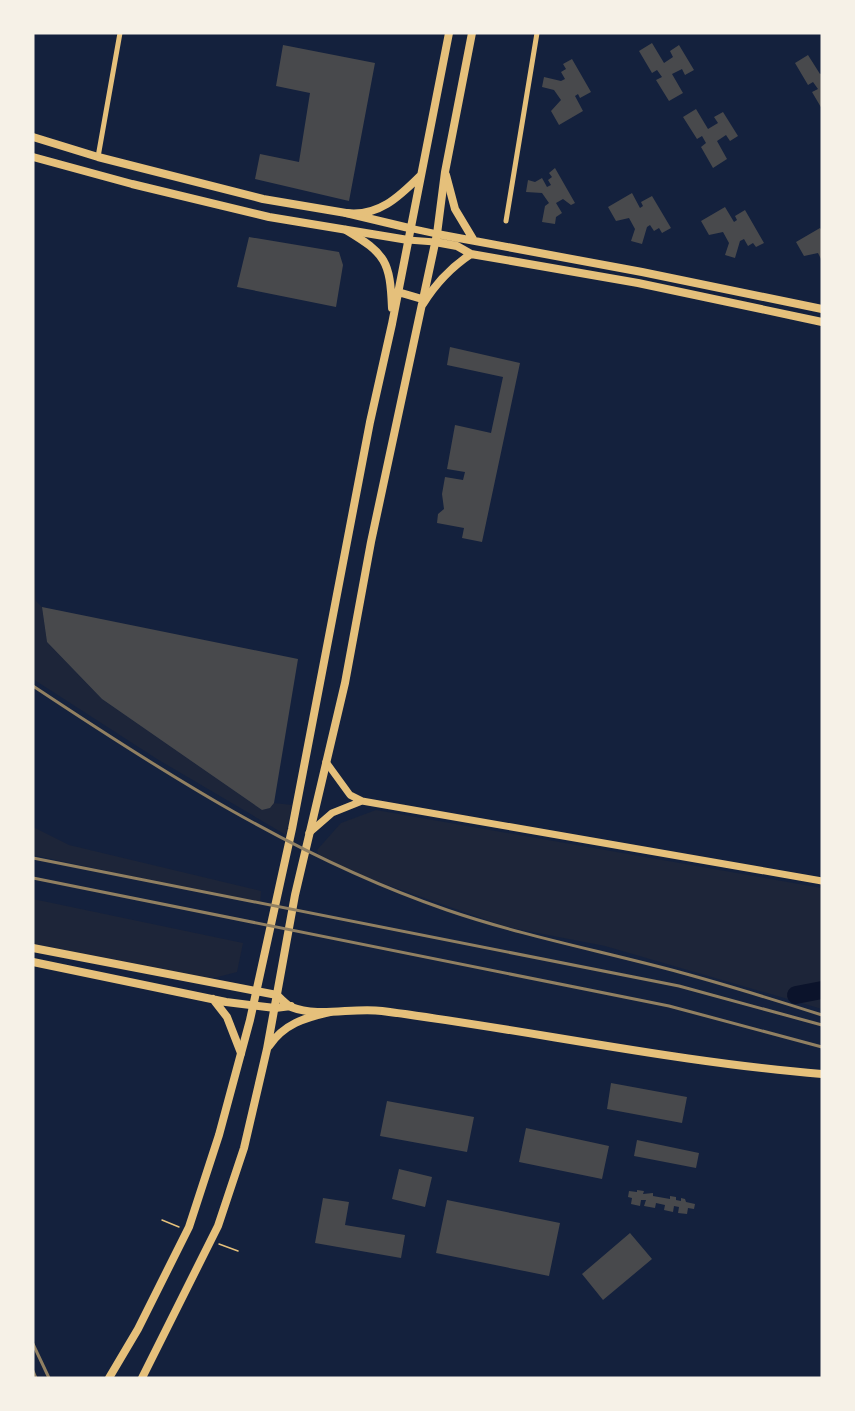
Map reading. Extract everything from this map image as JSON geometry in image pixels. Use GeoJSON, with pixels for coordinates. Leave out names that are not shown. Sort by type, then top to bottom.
{"type":"FeatureCollection","features":[{"type":"Feature","properties":{"kind":"main road"},"geometry":{"type":"LineString","coordinates":[[109,1378],[138,1329],[189,1227],[219,1135],[241,1053],[292,829],[370,422],[399,292],[409,228],[449,33]]}},
{"type":"Feature","properties":{"kind":"main road"},"geometry":{"type":"LineString","coordinates":[[142,1378],[218,1226],[244,1148],[267,1049],[295,895],[345,683],[419,311],[436,238],[445,172],[472,33]]}},
{"type":"Feature","properties":{"kind":"main road"},"geometry":{"type":"LineString","coordinates":[[33,137],[98,157],[263,199],[346,213],[409,228]]}},
{"type":"Feature","properties":{"kind":"main road"},"geometry":{"type":"LineString","coordinates":[[33,157],[258,214],[408,240]]}},
{"type":"Feature","properties":{"kind":"main road"},"geometry":{"type":"LineString","coordinates":[[445,172],[455,209],[473,239]]}},
{"type":"Feature","properties":{"kind":"main road"},"geometry":{"type":"LineString","coordinates":[[346,213],[358,214],[383,207],[421,176]]}},
{"type":"Feature","properties":{"kind":"main road"},"geometry":{"type":"LineString","coordinates":[[346,230],[378,250],[384,260],[391,282],[392,324]]}},
{"type":"Feature","properties":{"kind":"main road"},"geometry":{"type":"LineString","coordinates":[[436,238],[473,239],[822,309]]}},
{"type":"Feature","properties":{"kind":"main road"},"geometry":{"type":"LineString","coordinates":[[436,238],[471,254],[638,283],[822,322]]}},
{"type":"Feature","properties":{"kind":"main road"},"geometry":{"type":"LineString","coordinates":[[419,311],[434,285],[455,264],[471,254]]}},
{"type":"Feature","properties":{"kind":"main road"},"geometry":{"type":"LineString","coordinates":[[399,292],[422,299]]}},
{"type":"Feature","properties":{"kind":"main road"},"geometry":{"type":"LineString","coordinates":[[33,948],[277,995],[291,1006]]}},
{"type":"Feature","properties":{"kind":"main road"},"geometry":{"type":"LineString","coordinates":[[33,962],[213,999],[275,1008],[291,1006],[330,1012]]}},
{"type":"Feature","properties":{"kind":"main road"},"geometry":{"type":"LineString","coordinates":[[213,999],[227,1017],[241,1053]]}},
{"type":"Feature","properties":{"kind":"main road"},"geometry":{"type":"LineString","coordinates":[[267,1049],[278,1033],[287,1027],[330,1012],[353,1008],[490,1026],[615,1048],[822,1074]]}},
{"type":"Feature","properties":{"kind":"street"},"geometry":{"type":"LineString","coordinates":[[98,157],[120,33]]}},
{"type":"Feature","properties":{"kind":"street"},"geometry":{"type":"LineString","coordinates":[[506,221],[537,33]]}},
{"type":"Feature","properties":{"kind":"street"},"geometry":{"type":"LineString","coordinates":[[409,228],[436,238]]}},
{"type":"Feature","properties":{"kind":"street"},"geometry":{"type":"LineString","coordinates":[[408,240],[436,238]]}},
{"type":"Feature","properties":{"kind":"street"},"geometry":{"type":"LineString","coordinates":[[326,762],[350,795],[362,801],[822,881]]}},
{"type":"Feature","properties":{"kind":"street"},"geometry":{"type":"LineString","coordinates":[[309,833],[332,813],[362,801]]}},
{"type":"Feature","properties":{"kind":"path"},"geometry":{"type":"LineString","coordinates":[[162,1220],[183,1229]]}},
{"type":"Feature","properties":{"kind":"path"},"geometry":{"type":"LineString","coordinates":[[216,1242],[238,1251]]}},
{"type":"Feature","properties":{"kind":"shaded area"},"geometry":{"type":"Polygon","coordinates":[[[33,556],[36,601],[42,607],[47,642],[102,699],[262,810],[270,808],[274,803],[292,805],[286,835],[157,759],[33,679],[33,556]]]}},
{"type":"Feature","properties":{"kind":"shaded area"},"geometry":{"type":"Polygon","coordinates":[[[376,810],[822,888],[822,1009],[605,946],[507,927],[350,872],[319,857],[317,850],[341,823],[376,810]]]}},
{"type":"Feature","properties":{"kind":"shaded area"},"geometry":{"type":"Polygon","coordinates":[[[33,827],[69,845],[261,891],[260,904],[33,855],[33,827]]]}},
{"type":"Feature","properties":{"kind":"shaded area"},"geometry":{"type":"Polygon","coordinates":[[[33,899],[243,943],[237,972],[206,980],[33,944],[33,899]]]}},
{"type":"Feature","properties":{"kind":"building"},"geometry":{"type":"Polygon","coordinates":[[[652,43],[664,63],[673,57],[670,51],[679,45],[694,70],[685,75],[682,69],[672,74],[683,93],[669,101],[656,80],[662,77],[657,70],[652,73],[639,51],[652,43]]]}},
{"type":"Feature","properties":{"kind":"building"},"geometry":{"type":"Polygon","coordinates":[[[283,45],[375,63],[349,201],[255,179],[260,154],[299,162],[310,93],[276,86],[283,45]]]}},
{"type":"Feature","properties":{"kind":"building"},"geometry":{"type":"Polygon","coordinates":[[[808,55],[820,74],[822,73],[822,109],[812,92],[818,89],[813,82],[808,85],[795,63],[808,55]]]}},
{"type":"Feature","properties":{"kind":"building"},"geometry":{"type":"Polygon","coordinates":[[[572,59],[591,92],[580,98],[578,94],[575,96],[583,111],[559,125],[551,111],[561,100],[554,90],[542,87],[544,77],[561,81],[565,79],[561,72],[566,69],[563,64],[572,59]]]}},
{"type":"Feature","properties":{"kind":"building"},"geometry":{"type":"Polygon","coordinates":[[[696,109],[708,129],[718,123],[714,117],[723,112],[738,136],[730,141],[726,135],[717,141],[727,159],[713,168],[701,147],[706,143],[702,136],[697,139],[683,117],[696,109]]]}},
{"type":"Feature","properties":{"kind":"building"},"geometry":{"type":"Polygon","coordinates":[[[555,168],[575,203],[571,205],[563,199],[556,203],[562,213],[556,217],[555,224],[542,222],[545,206],[549,203],[542,193],[526,192],[528,180],[535,182],[542,178],[547,187],[551,185],[548,180],[552,177],[549,173],[555,168]]]}},
{"type":"Feature","properties":{"kind":"building"},"geometry":{"type":"Polygon","coordinates":[[[632,193],[640,208],[643,206],[641,202],[652,196],[671,228],[662,233],[659,228],[654,231],[650,225],[647,227],[642,244],[631,241],[635,229],[629,218],[616,221],[608,207],[632,193]]]}},
{"type":"Feature","properties":{"kind":"building"},"geometry":{"type":"Polygon","coordinates":[[[725,207],[734,222],[737,220],[735,216],[745,210],[764,243],[756,247],[753,243],[748,246],[744,239],[740,241],[735,258],[725,255],[729,243],[723,232],[709,235],[701,221],[725,207]]]}},
{"type":"Feature","properties":{"kind":"building"},"geometry":{"type":"Polygon","coordinates":[[[820,228],[822,231],[822,261],[818,253],[804,256],[796,242],[820,228]]]}},
{"type":"Feature","properties":{"kind":"building"},"geometry":{"type":"Polygon","coordinates":[[[249,237],[339,252],[343,265],[336,307],[237,287],[249,237]]]}},
{"type":"Feature","properties":{"kind":"building"},"geometry":{"type":"Polygon","coordinates":[[[450,347],[520,363],[482,542],[462,538],[464,528],[437,523],[438,514],[444,509],[442,494],[445,477],[463,480],[465,472],[447,469],[455,425],[491,433],[503,377],[447,365],[450,347]]]}},
{"type":"Feature","properties":{"kind":"building"},"geometry":{"type":"Polygon","coordinates":[[[42,607],[298,659],[274,803],[270,808],[262,810],[102,699],[47,642],[42,607]]]}},
{"type":"Feature","properties":{"kind":"building"},"geometry":{"type":"Polygon","coordinates":[[[611,1083],[687,1097],[682,1123],[607,1109],[611,1083]]]}},
{"type":"Feature","properties":{"kind":"building"},"geometry":{"type":"Polygon","coordinates":[[[387,1101],[474,1117],[467,1152],[380,1136],[387,1101]]]}},
{"type":"Feature","properties":{"kind":"building"},"geometry":{"type":"Polygon","coordinates":[[[526,1128],[609,1146],[602,1179],[519,1162],[526,1128]]]}},
{"type":"Feature","properties":{"kind":"building"},"geometry":{"type":"Polygon","coordinates":[[[637,1140],[699,1153],[696,1168],[634,1156],[637,1140]]]}},
{"type":"Feature","properties":{"kind":"building"},"geometry":{"type":"Polygon","coordinates":[[[399,1169],[432,1177],[425,1207],[392,1199],[399,1169]]]}},
{"type":"Feature","properties":{"kind":"building"},"geometry":{"type":"Polygon","coordinates":[[[637,1190],[644,1191],[643,1194],[653,1193],[653,1196],[670,1199],[670,1196],[676,1197],[676,1200],[681,1201],[681,1198],[685,1199],[686,1202],[695,1204],[694,1209],[688,1208],[687,1214],[678,1213],[679,1207],[674,1206],[673,1212],[664,1210],[665,1205],[656,1203],[655,1208],[644,1206],[646,1200],[641,1200],[640,1206],[631,1204],[632,1198],[628,1197],[629,1191],[637,1192],[637,1190]]]}},
{"type":"Feature","properties":{"kind":"building"},"geometry":{"type":"Polygon","coordinates":[[[323,1198],[349,1202],[345,1225],[405,1235],[401,1258],[315,1243],[323,1198]]]}},
{"type":"Feature","properties":{"kind":"building"},"geometry":{"type":"Polygon","coordinates":[[[447,1200],[560,1223],[549,1276],[436,1253],[447,1200]]]}},
{"type":"Feature","properties":{"kind":"building"},"geometry":{"type":"Polygon","coordinates":[[[630,1233],[652,1259],[603,1300],[582,1274],[630,1233]]]}},
{"type":"Feature","properties":{"kind":"waterway"},"geometry":{"type":"LineString","coordinates":[[796,995],[822,990]]}},
{"type":"Feature","properties":{"kind":"railway"},"geometry":{"type":"LineString","coordinates":[[33,686],[132,751],[233,812],[338,866],[392,889],[504,928],[679,972],[822,1015]]}},
{"type":"Feature","properties":{"kind":"railway"},"geometry":{"type":"LineString","coordinates":[[33,858],[679,986],[822,1025]]}},
{"type":"Feature","properties":{"kind":"railway"},"geometry":{"type":"LineString","coordinates":[[33,878],[669,1006],[822,1047]]}},
{"type":"Feature","properties":{"kind":"railway"},"geometry":{"type":"LineString","coordinates":[[33,1344],[49,1378]]}},
{"type":"Feature","properties":{"kind":"railway"},"geometry":{"type":"LineString","coordinates":[[33,1371],[36,1378]]}}]}
